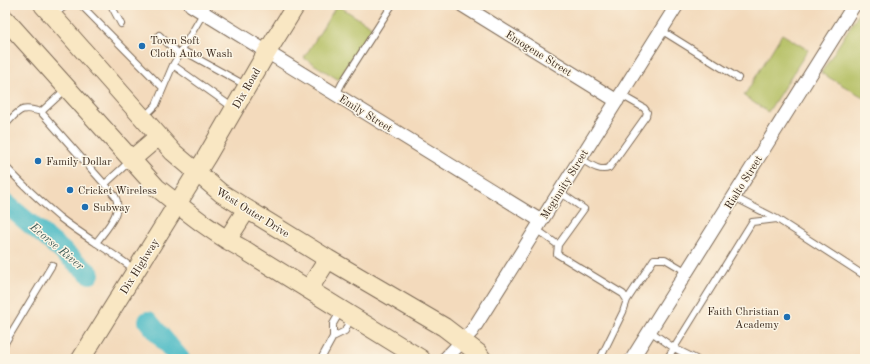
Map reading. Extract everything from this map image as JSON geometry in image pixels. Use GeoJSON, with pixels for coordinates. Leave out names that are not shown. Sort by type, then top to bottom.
{"type":"FeatureCollection","features":[{"type":"Feature","properties":{"kind":"main road","name":"Dix Road"},"geometry":{"type":"LineString","coordinates":[[196,172],[294,6]]}},
{"type":"Feature","properties":{"kind":"main road","name":"West Outer Drive"},"geometry":{"type":"LineString","coordinates":[[48,10],[173,152],[221,193],[328,259],[444,326],[478,353],[482,359]]}},
{"type":"Feature","properties":{"kind":"main road"},"geometry":{"type":"LineString","coordinates":[[5,19],[156,187],[202,224],[226,240],[309,289],[421,359]]}},
{"type":"Feature","properties":{"kind":"main road"},"geometry":{"type":"LineString","coordinates":[[132,159],[159,136]]}},
{"type":"Feature","properties":{"kind":"main road","name":"Dix Highway"},"geometry":{"type":"LineString","coordinates":[[82,359],[196,172]]}},
{"type":"Feature","properties":{"kind":"main road"},"geometry":{"type":"LineString","coordinates":[[226,240],[247,209]]}},
{"type":"Feature","properties":{"kind":"main road"},"geometry":{"type":"LineString","coordinates":[[309,289],[328,259]]}},
{"type":"Feature","properties":{"kind":"street","name":"Emily Street"},"geometry":{"type":"LineString","coordinates":[[191,5],[206,9],[267,52],[539,225]]}},
{"type":"Feature","properties":{"kind":"street","name":"Emogene Street"},"geometry":{"type":"LineString","coordinates":[[462,5],[619,98]]}},
{"type":"Feature","properties":{"kind":"street","name":"Meginnity Street"},"geometry":{"type":"LineString","coordinates":[[445,359],[472,331],[677,5]]}},
{"type":"Feature","properties":{"kind":"street","name":"Rialto Street"},"geometry":{"type":"LineString","coordinates":[[632,359],[854,5]]}},
{"type":"Feature","properties":{"kind":"lane"},"geometry":{"type":"LineString","coordinates":[[48,10],[67,5]]}},
{"type":"Feature","properties":{"kind":"lane"},"geometry":{"type":"LineString","coordinates":[[81,5],[163,88]]}},
{"type":"Feature","properties":{"kind":"lane"},"geometry":{"type":"LineString","coordinates":[[111,5],[121,24]]}},
{"type":"Feature","properties":{"kind":"lane"},"geometry":{"type":"LineString","coordinates":[[336,95],[342,83],[392,5]]}},
{"type":"Feature","properties":{"kind":"lane"},"geometry":{"type":"LineString","coordinates":[[143,118],[156,105],[173,65],[206,9]]}},
{"type":"Feature","properties":{"kind":"lane"},"geometry":{"type":"LineString","coordinates":[[662,30],[738,78]]}},
{"type":"Feature","properties":{"kind":"lane"},"geometry":{"type":"LineString","coordinates":[[159,35],[181,52],[247,86]]}},
{"type":"Feature","properties":{"kind":"lane"},"geometry":{"type":"LineString","coordinates":[[173,65],[234,108]]}},
{"type":"Feature","properties":{"kind":"lane"},"geometry":{"type":"LineString","coordinates":[[162,70],[168,76]]}},
{"type":"Feature","properties":{"kind":"lane"},"geometry":{"type":"LineString","coordinates":[[41,112],[68,88]]}},
{"type":"Feature","properties":{"kind":"lane"},"geometry":{"type":"LineString","coordinates":[[581,158],[600,170],[609,168],[646,116],[647,112],[644,108],[619,98]]}},
{"type":"Feature","properties":{"kind":"lane"},"geometry":{"type":"LineString","coordinates":[[5,125],[21,109],[30,108],[41,112],[105,184],[118,201],[117,212],[96,243]]}},
{"type":"Feature","properties":{"kind":"lane"},"geometry":{"type":"LineString","coordinates":[[105,184],[132,159]]}},
{"type":"Feature","properties":{"kind":"lane"},"geometry":{"type":"LineString","coordinates":[[5,166],[34,196],[60,218],[96,243],[115,254],[137,271]]}},
{"type":"Feature","properties":{"kind":"lane"},"geometry":{"type":"LineString","coordinates":[[560,192],[584,209],[558,245],[557,254],[623,294],[627,300]]}},
{"type":"Feature","properties":{"kind":"lane"},"geometry":{"type":"LineString","coordinates":[[734,197],[777,219],[865,276]]}},
{"type":"Feature","properties":{"kind":"lane"},"geometry":{"type":"LineString","coordinates":[[667,359],[752,222],[777,219]]}},
{"type":"Feature","properties":{"kind":"lane"},"geometry":{"type":"LineString","coordinates":[[539,225],[558,245]]}},
{"type":"Feature","properties":{"kind":"lane"},"geometry":{"type":"LineString","coordinates":[[600,359],[623,312],[627,300],[654,258],[665,259],[687,272]]}},
{"type":"Feature","properties":{"kind":"lane"},"geometry":{"type":"LineString","coordinates":[[5,343],[52,265]]}},
{"type":"Feature","properties":{"kind":"lane"},"geometry":{"type":"LineString","coordinates":[[321,359],[332,337],[333,324],[347,313]]}},
{"type":"Feature","properties":{"kind":"lane"},"geometry":{"type":"LineString","coordinates":[[332,337],[345,331],[347,313]]}},
{"type":"Feature","properties":{"kind":"lane"},"geometry":{"type":"LineString","coordinates":[[650,331],[674,348],[696,359]]}},
{"type":"Feature","properties":{"kind":"green space"},"geometry":{"type":"Polygon","coordinates":[[[337,5],[372,27],[339,80],[304,58],[337,5]]]}},
{"type":"Feature","properties":{"kind":"green space"},"geometry":{"type":"Polygon","coordinates":[[[865,5],[865,98],[821,73],[865,5]]]}},
{"type":"Feature","properties":{"kind":"green space"},"geometry":{"type":"Polygon","coordinates":[[[782,34],[808,50],[768,112],[744,96],[782,34]]]}},
{"type":"Feature","properties":{"kind":"waterway","name":"Ecorse River"},"geometry":{"type":"LineString","coordinates":[[5,203],[90,274]]}},
{"type":"Feature","properties":{"kind":"waterway","name":"Ecorse River"},"geometry":{"type":"LineString","coordinates":[[148,321],[180,359]]}},
{"type":"Feature","properties":{"kind":"place","name":"Town Soft Cloth Auto Wash"},"geometry":{"type":"Point","coordinates":[142,46]}},
{"type":"Feature","properties":{"kind":"place","name":"Family Dollar"},"geometry":{"type":"Point","coordinates":[38,161]}},
{"type":"Feature","properties":{"kind":"place","name":"Cricket Wireless"},"geometry":{"type":"Point","coordinates":[70,190]}},
{"type":"Feature","properties":{"kind":"place","name":"Subway"},"geometry":{"type":"Point","coordinates":[85,207]}},
{"type":"Feature","properties":{"kind":"place","name":"Faith Christian Academy"},"geometry":{"type":"Point","coordinates":[787,317]}}]}
